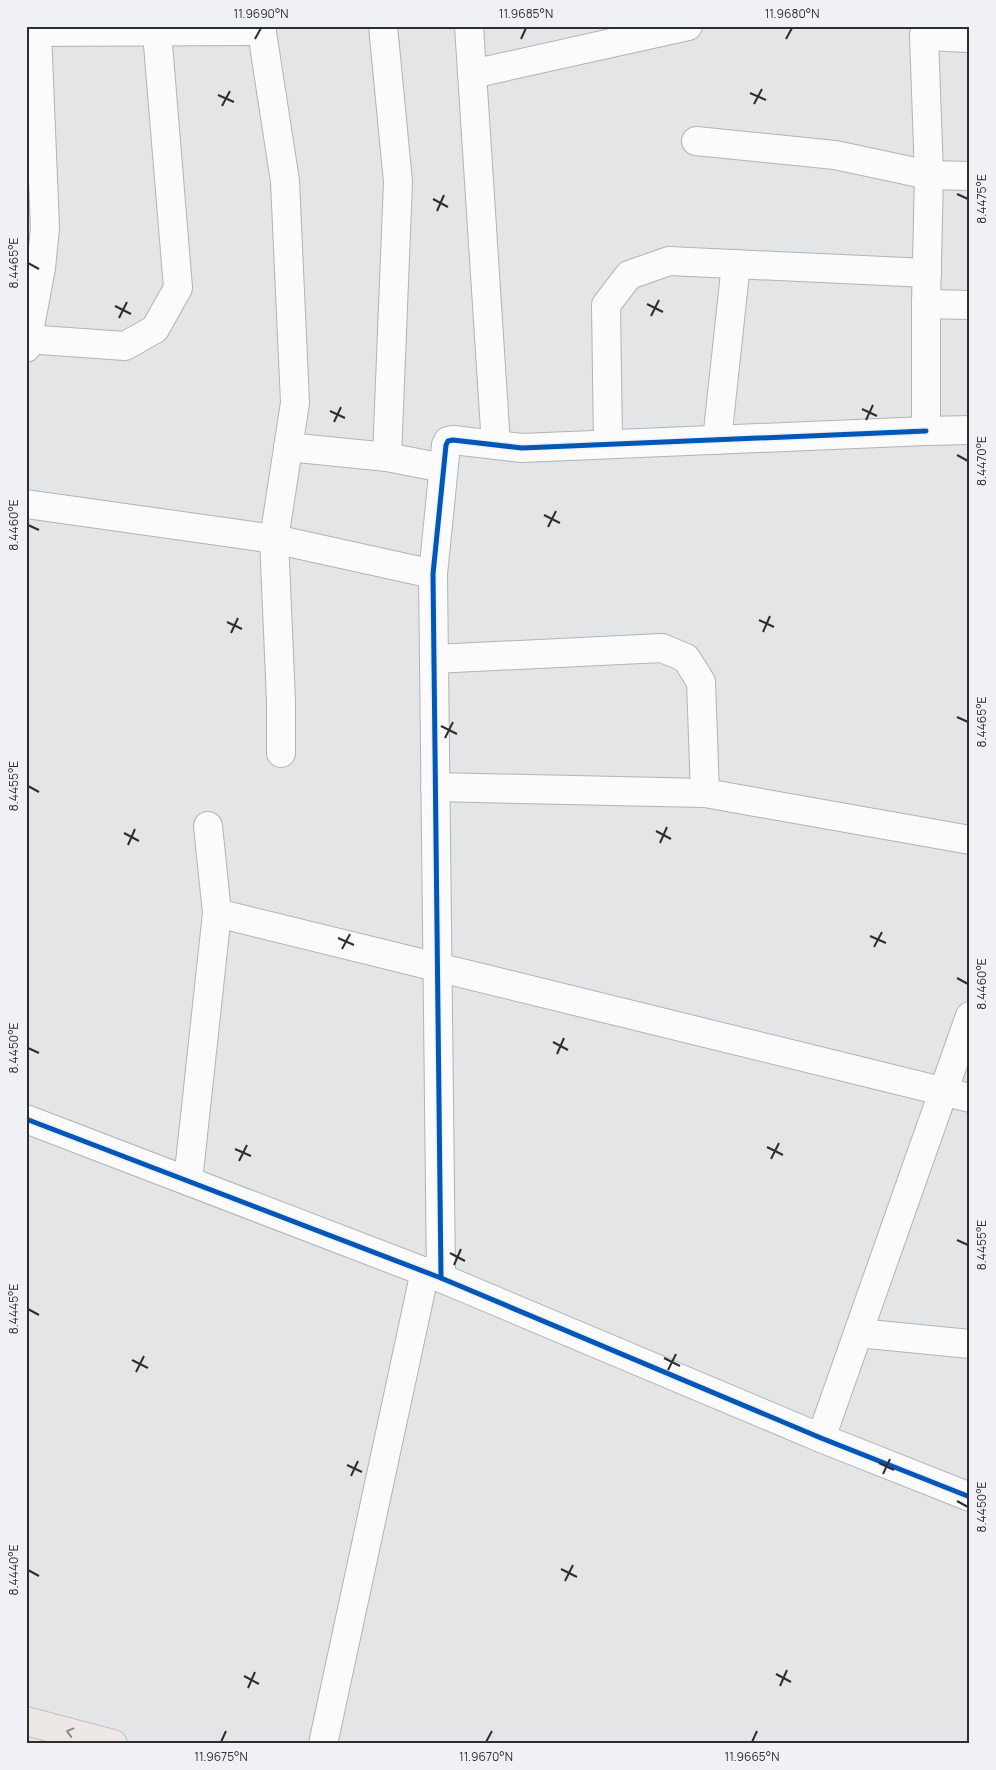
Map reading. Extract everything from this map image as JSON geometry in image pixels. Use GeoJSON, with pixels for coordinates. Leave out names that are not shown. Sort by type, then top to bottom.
{"type":"FeatureCollection","features":[{"type":"Feature","properties":{"kind":"main road"},"geometry":{"type":"LineString","coordinates":[[26,1721],[113,1744]]}},
{"type":"Feature","properties":{"kind":"street"},"geometry":{"type":"LineString","coordinates":[[383,26],[398,182],[387,458]]}},
{"type":"Feature","properties":{"kind":"street"},"geometry":{"type":"LineString","coordinates":[[469,26],[496,445]]}},
{"type":"Feature","properties":{"kind":"street"},"geometry":{"type":"LineString","coordinates":[[472,74],[688,26]]}},
{"type":"Feature","properties":{"kind":"street"},"geometry":{"type":"LineString","coordinates":[[157,32],[178,288],[155,329],[125,346],[27,342],[41,268],[45,228],[32,32],[157,32],[262,29],[285,181],[295,403],[274,539],[281,701],[281,753]]}},
{"type":"Feature","properties":{"kind":"street"},"geometry":{"type":"LineString","coordinates":[[926,431],[929,175],[925,31],[970,38]]}},
{"type":"Feature","properties":{"kind":"street"},"geometry":{"type":"LineString","coordinates":[[696,141],[835,155],[929,175],[970,176]]}},
{"type":"Feature","properties":{"kind":"street"},"geometry":{"type":"LineString","coordinates":[[608,444],[606,305],[629,275],[669,261],[927,273]]}},
{"type":"Feature","properties":{"kind":"street"},"geometry":{"type":"LineString","coordinates":[[717,440],[736,264]]}},
{"type":"Feature","properties":{"kind":"street"},"geometry":{"type":"LineString","coordinates":[[926,304],[970,305]]}},
{"type":"Feature","properties":{"kind":"street"},"geometry":{"type":"LineString","coordinates":[[323,1744],[433,1274],[438,968],[433,574],[446,445],[448,441],[453,440],[522,448],[970,430]]}},
{"type":"Feature","properties":{"kind":"street"},"geometry":{"type":"LineString","coordinates":[[288,447],[387,458],[443,468]]}},
{"type":"Feature","properties":{"kind":"street"},"geometry":{"type":"LineString","coordinates":[[26,504],[274,539],[433,574]]}},
{"type":"Feature","properties":{"kind":"street"},"geometry":{"type":"LineString","coordinates":[[434,659],[662,648],[686,658],[701,682],[704,793]]}},
{"type":"Feature","properties":{"kind":"street"},"geometry":{"type":"LineString","coordinates":[[435,787],[704,793],[970,840]]}},
{"type":"Feature","properties":{"kind":"street"},"geometry":{"type":"LineString","coordinates":[[188,1181],[217,914],[208,826]]}},
{"type":"Feature","properties":{"kind":"street"},"geometry":{"type":"LineString","coordinates":[[217,914],[970,1098]]}},
{"type":"Feature","properties":{"kind":"street"},"geometry":{"type":"LineString","coordinates":[[821,1438],[970,1016]]}},
{"type":"Feature","properties":{"kind":"street"},"geometry":{"type":"LineString","coordinates":[[26,1119],[433,1274],[821,1438],[970,1497]]}},
{"type":"Feature","properties":{"kind":"street"},"geometry":{"type":"LineString","coordinates":[[858,1333],[970,1344]]}},
{"type":"Feature","properties":{"kind":"cycle path"},"geometry":{"type":"LineString","coordinates":[[441,1278],[433,574],[446,445],[448,441],[522,448],[926,431]]}},
{"type":"Feature","properties":{"kind":"cycle path"},"geometry":{"type":"LineString","coordinates":[[26,1119],[441,1278],[821,1438],[970,1497]]}}]}
